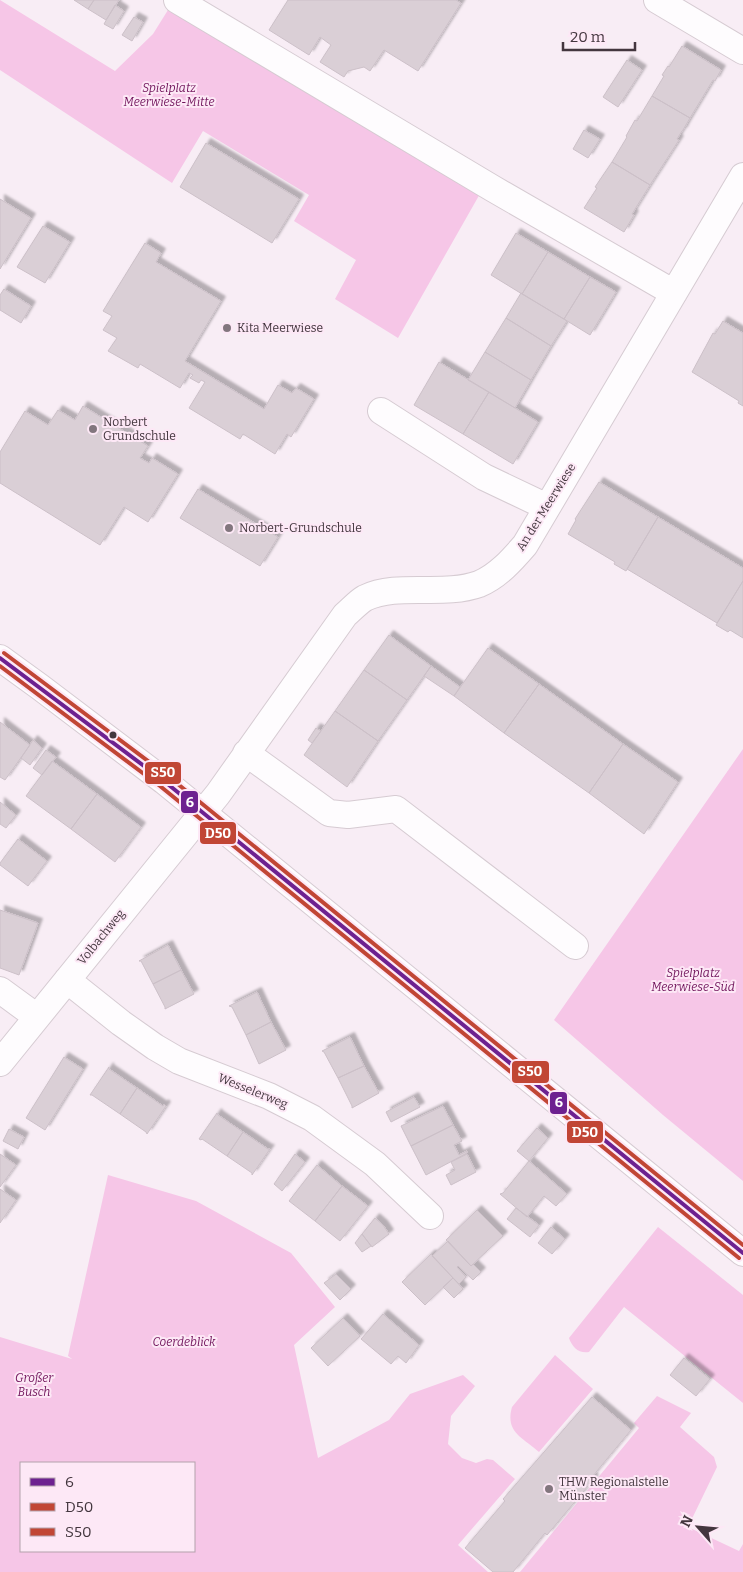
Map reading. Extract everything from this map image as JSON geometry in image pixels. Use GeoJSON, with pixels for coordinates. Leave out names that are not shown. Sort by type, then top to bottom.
{"type":"FeatureCollection","features":[{"type":"Feature","properties":{"kind":"street"},"geometry":{"type":"LineString","coordinates":[[177,0],[457,167],[674,293]]}},
{"type":"Feature","properties":{"kind":"street"},"geometry":{"type":"LineString","coordinates":[[657,0],[743,51]]}},
{"type":"Feature","properties":{"kind":"street","name":"An der Meerwiese"},"geometry":{"type":"LineString","coordinates":[[204,812],[344,616],[364,598],[384,592],[458,590],[480,583],[498,573],[525,545],[743,176]]}},
{"type":"Feature","properties":{"kind":"street"},"geometry":{"type":"LineString","coordinates":[[381,411],[484,477],[547,507]]}},
{"type":"Feature","properties":{"kind":"street"},"geometry":{"type":"LineString","coordinates":[[0,658],[64,704],[204,812],[743,1253]]}},
{"type":"Feature","properties":{"kind":"street"},"geometry":{"type":"LineString","coordinates":[[246,753],[329,813],[348,816],[396,809],[575,946]]}},
{"type":"Feature","properties":{"kind":"street","name":"Volbachweg"},"geometry":{"type":"LineString","coordinates":[[0,1063],[204,812]]}},
{"type":"Feature","properties":{"kind":"street","name":"Wesselerweg"},"geometry":{"type":"LineString","coordinates":[[67,980],[121,1023],[179,1061],[269,1096],[312,1118],[375,1164],[430,1216]]}},
{"type":"Feature","properties":{"kind":"street"},"geometry":{"type":"LineString","coordinates":[[0,990],[37,1017]]}},
{"type":"Feature","properties":{"kind":"green space","name":"Spielplatz Meerwiese-Mitte"},"geometry":{"type":"Polygon","coordinates":[[[0,0],[115,71],[153,34],[168,10],[174,14],[176,12],[481,192],[398,338],[335,299],[356,260],[294,221],[309,195],[203,131],[172,183],[0,70],[0,0]]]}},
{"type":"Feature","properties":{"kind":"green space","name":"Spielplatz Meerwiese-Süd"},"geometry":{"type":"Polygon","coordinates":[[[743,749],[743,1181],[663,1115],[554,1020],[743,749]]]}},
{"type":"Feature","properties":{"kind":"green space","name":"Coerdeblick"},"geometry":{"type":"Polygon","coordinates":[[[108,1175],[196,1201],[291,1253],[335,1307],[294,1345],[318,1458],[389,1420],[410,1394],[463,1375],[475,1386],[451,1416],[448,1444],[462,1458],[476,1463],[487,1459],[493,1460],[515,1479],[458,1545],[488,1572],[0,1572],[0,1337],[72,1359],[68,1356],[108,1175]]]}},
{"type":"Feature","properties":{"kind":"green space"},"geometry":{"type":"Polygon","coordinates":[[[658,1227],[743,1295],[743,1403],[624,1307],[589,1352],[579,1351],[570,1341],[569,1338],[658,1227]]]}},
{"type":"Feature","properties":{"kind":"green space"},"geometry":{"type":"Polygon","coordinates":[[[555,1355],[593,1389],[539,1452],[516,1433],[510,1415],[512,1407],[555,1355]]]}},
{"type":"Feature","properties":{"kind":"green space"},"geometry":{"type":"Polygon","coordinates":[[[657,1396],[691,1413],[680,1427],[714,1457],[717,1467],[688,1527],[739,1551],[743,1544],[743,1572],[520,1572],[639,1428],[634,1423],[657,1396]]]}},
{"type":"Feature","properties":{"kind":"building"},"geometry":{"type":"Polygon","coordinates":[[[74,0],[94,0],[88,9],[74,0]]]}},
{"type":"Feature","properties":{"kind":"building"},"geometry":{"type":"Polygon","coordinates":[[[94,0],[119,0],[106,20],[88,9],[94,0]]]}},
{"type":"Feature","properties":{"kind":"building"},"geometry":{"type":"Polygon","coordinates":[[[288,0],[456,0],[461,3],[418,71],[384,50],[370,71],[364,67],[348,71],[344,77],[320,62],[331,45],[320,37],[309,55],[269,30],[288,0]]]}},
{"type":"Feature","properties":{"kind":"building"},"geometry":{"type":"Polygon","coordinates":[[[115,5],[124,11],[113,29],[104,24],[115,5]]]}},
{"type":"Feature","properties":{"kind":"building"},"geometry":{"type":"Polygon","coordinates":[[[134,17],[143,22],[132,41],[122,35],[134,17]]]}},
{"type":"Feature","properties":{"kind":"building"},"geometry":{"type":"Polygon","coordinates":[[[682,46],[721,70],[690,118],[652,96],[664,76],[662,75],[682,46]]]}},
{"type":"Feature","properties":{"kind":"building"},"geometry":{"type":"Polygon","coordinates":[[[627,60],[642,70],[618,107],[603,97],[627,60]]]}},
{"type":"Feature","properties":{"kind":"building"},"geometry":{"type":"Polygon","coordinates":[[[652,96],[690,118],[677,139],[679,140],[650,185],[612,162],[635,120],[637,121],[652,96]]]}},
{"type":"Feature","properties":{"kind":"building"},"geometry":{"type":"Polygon","coordinates":[[[584,130],[600,139],[588,158],[573,149],[584,130]]]}},
{"type":"Feature","properties":{"kind":"building"},"geometry":{"type":"Polygon","coordinates":[[[206,143],[299,199],[272,243],[180,187],[206,143]]]}},
{"type":"Feature","properties":{"kind":"building"},"geometry":{"type":"Polygon","coordinates":[[[612,162],[650,185],[632,214],[634,215],[624,232],[584,208],[597,188],[595,187],[612,162]]]}},
{"type":"Feature","properties":{"kind":"building"},"geometry":{"type":"Polygon","coordinates":[[[0,199],[31,218],[0,269],[0,199]]]}},
{"type":"Feature","properties":{"kind":"building"},"geometry":{"type":"Polygon","coordinates":[[[43,226],[70,242],[45,283],[17,267],[43,226]]]}},
{"type":"Feature","properties":{"kind":"building"},"geometry":{"type":"Polygon","coordinates":[[[516,233],[548,252],[522,294],[491,275],[516,233]]]}},
{"type":"Feature","properties":{"kind":"building"},"geometry":{"type":"Polygon","coordinates":[[[145,243],[161,253],[156,262],[221,301],[185,361],[264,409],[278,385],[292,393],[296,388],[314,399],[291,437],[287,434],[275,454],[243,434],[240,439],[189,408],[205,382],[201,380],[199,383],[190,378],[193,375],[189,373],[180,388],[140,364],[138,368],[108,351],[117,338],[103,330],[112,316],[103,311],[145,243]]]}},
{"type":"Feature","properties":{"kind":"building"},"geometry":{"type":"Polygon","coordinates":[[[548,252],[590,277],[564,319],[522,294],[548,252]]]}},
{"type":"Feature","properties":{"kind":"building"},"geometry":{"type":"Polygon","coordinates":[[[590,277],[616,292],[590,335],[564,319],[590,277]]]}},
{"type":"Feature","properties":{"kind":"building"},"geometry":{"type":"Polygon","coordinates":[[[4,289],[31,306],[21,323],[0,310],[0,295],[4,289]]]}},
{"type":"Feature","properties":{"kind":"building"},"geometry":{"type":"Polygon","coordinates":[[[521,293],[567,321],[551,346],[506,318],[521,293]]]}},
{"type":"Feature","properties":{"kind":"building"},"geometry":{"type":"Polygon","coordinates":[[[506,318],[551,346],[531,380],[485,352],[506,318]]]}},
{"type":"Feature","properties":{"kind":"building"},"geometry":{"type":"Polygon","coordinates":[[[723,321],[743,333],[743,406],[738,403],[739,401],[692,372],[713,333],[715,334],[723,321]]]}},
{"type":"Feature","properties":{"kind":"building"},"geometry":{"type":"Polygon","coordinates":[[[485,352],[531,380],[515,408],[468,380],[485,352]]]}},
{"type":"Feature","properties":{"kind":"building"},"geometry":{"type":"Polygon","coordinates":[[[439,362],[489,392],[463,434],[414,405],[439,362]]]}},
{"type":"Feature","properties":{"kind":"building"},"geometry":{"type":"Polygon","coordinates":[[[489,392],[538,422],[513,464],[463,434],[489,392]]]}},
{"type":"Feature","properties":{"kind":"building"},"geometry":{"type":"Polygon","coordinates":[[[83,406],[148,446],[140,458],[149,463],[152,458],[178,474],[148,522],[124,507],[100,545],[0,483],[0,452],[25,411],[48,425],[58,410],[75,420],[83,406]]]}},
{"type":"Feature","properties":{"kind":"building"},"geometry":{"type":"Polygon","coordinates":[[[599,482],[658,517],[626,571],[614,564],[615,562],[568,534],[575,519],[599,482]]]}},
{"type":"Feature","properties":{"kind":"building","name":"Norbert-Grundschule"},"geometry":{"type":"Polygon","coordinates":[[[198,489],[278,537],[260,566],[180,518],[198,489]]]}},
{"type":"Feature","properties":{"kind":"building"},"geometry":{"type":"Polygon","coordinates":[[[658,517],[743,568],[743,581],[717,623],[627,569],[658,517]]]}},
{"type":"Feature","properties":{"kind":"building"},"geometry":{"type":"Polygon","coordinates":[[[743,581],[743,638],[730,630],[728,632],[716,625],[743,581]]]}},
{"type":"Feature","properties":{"kind":"building"},"geometry":{"type":"Polygon","coordinates":[[[389,635],[431,666],[407,700],[364,670],[389,635]]]}},
{"type":"Feature","properties":{"kind":"building"},"geometry":{"type":"Polygon","coordinates":[[[488,648],[539,684],[504,733],[454,696],[488,648]]]}},
{"type":"Feature","properties":{"kind":"building"},"geometry":{"type":"Polygon","coordinates":[[[431,666],[460,687],[454,696],[424,676],[431,666]]]}},
{"type":"Feature","properties":{"kind":"building"},"geometry":{"type":"Polygon","coordinates":[[[364,670],[407,700],[378,741],[335,711],[364,670]]]}},
{"type":"Feature","properties":{"kind":"building"},"geometry":{"type":"Polygon","coordinates":[[[539,684],[623,744],[589,793],[504,733],[539,684]]]}},
{"type":"Feature","properties":{"kind":"building"},"geometry":{"type":"Polygon","coordinates":[[[335,711],[378,741],[347,787],[304,755],[335,711]]]}},
{"type":"Feature","properties":{"kind":"building"},"geometry":{"type":"Polygon","coordinates":[[[0,722],[30,745],[5,780],[0,777],[0,722]]]}},
{"type":"Feature","properties":{"kind":"building"},"geometry":{"type":"Polygon","coordinates":[[[316,728],[321,731],[312,743],[308,740],[316,728]]]}},
{"type":"Feature","properties":{"kind":"building"},"geometry":{"type":"Polygon","coordinates":[[[33,740],[42,748],[30,765],[21,758],[33,740]]]}},
{"type":"Feature","properties":{"kind":"building"},"geometry":{"type":"Polygon","coordinates":[[[623,744],[678,782],[644,834],[589,793],[623,744]]]}},
{"type":"Feature","properties":{"kind":"building"},"geometry":{"type":"Polygon","coordinates":[[[46,750],[56,757],[42,775],[33,768],[46,750]]]}},
{"type":"Feature","properties":{"kind":"building"},"geometry":{"type":"Polygon","coordinates":[[[52,761],[97,794],[71,829],[26,796],[52,761]]]}},
{"type":"Feature","properties":{"kind":"building"},"geometry":{"type":"Polygon","coordinates":[[[97,794],[141,827],[115,862],[71,829],[97,794]]]}},
{"type":"Feature","properties":{"kind":"building"},"geometry":{"type":"Polygon","coordinates":[[[0,802],[16,815],[6,828],[0,824],[0,802]]]}},
{"type":"Feature","properties":{"kind":"building"},"geometry":{"type":"Polygon","coordinates":[[[18,839],[47,861],[28,886],[0,865],[18,839]]]}},
{"type":"Feature","properties":{"kind":"building"},"geometry":{"type":"Polygon","coordinates":[[[0,910],[38,923],[19,975],[0,968],[0,910]]]}},
{"type":"Feature","properties":{"kind":"building"},"geometry":{"type":"Polygon","coordinates":[[[168,945],[181,970],[153,984],[141,961],[139,961],[168,945]]]}},
{"type":"Feature","properties":{"kind":"building"},"geometry":{"type":"Polygon","coordinates":[[[181,970],[194,994],[165,1009],[153,984],[181,970]]]}},
{"type":"Feature","properties":{"kind":"building"},"geometry":{"type":"Polygon","coordinates":[[[257,992],[271,1022],[246,1035],[232,1007],[229,1006],[257,992]]]}},
{"type":"Feature","properties":{"kind":"building"},"geometry":{"type":"Polygon","coordinates":[[[271,1022],[286,1050],[259,1064],[246,1035],[271,1022]]]}},
{"type":"Feature","properties":{"kind":"building"},"geometry":{"type":"Polygon","coordinates":[[[350,1037],[364,1066],[338,1078],[322,1051],[350,1037]]]}},
{"type":"Feature","properties":{"kind":"building"},"geometry":{"type":"Polygon","coordinates":[[[64,1057],[83,1069],[45,1130],[26,1118],[64,1057]]]}},
{"type":"Feature","properties":{"kind":"building"},"geometry":{"type":"Polygon","coordinates":[[[364,1066],[379,1093],[352,1108],[338,1078],[364,1066]]]}},
{"type":"Feature","properties":{"kind":"building"},"geometry":{"type":"Polygon","coordinates":[[[109,1067],[109,1069],[137,1088],[120,1114],[90,1095],[109,1067]]]}},
{"type":"Feature","properties":{"kind":"building"},"geometry":{"type":"Polygon","coordinates":[[[137,1088],[163,1106],[164,1104],[166,1106],[147,1134],[120,1114],[137,1088]]]}},
{"type":"Feature","properties":{"kind":"building"},"geometry":{"type":"Polygon","coordinates":[[[414,1097],[420,1107],[391,1122],[386,1112],[414,1097]]]}},
{"type":"Feature","properties":{"kind":"building"},"geometry":{"type":"Polygon","coordinates":[[[443,1106],[453,1125],[411,1146],[401,1126],[443,1106]]]}},
{"type":"Feature","properties":{"kind":"building"},"geometry":{"type":"Polygon","coordinates":[[[217,1113],[243,1132],[227,1156],[202,1139],[199,1139],[217,1113]]]}},
{"type":"Feature","properties":{"kind":"building"},"geometry":{"type":"Polygon","coordinates":[[[453,1125],[462,1141],[454,1145],[459,1155],[467,1151],[467,1153],[426,1175],[411,1146],[453,1125]]]}},
{"type":"Feature","properties":{"kind":"building"},"geometry":{"type":"Polygon","coordinates":[[[537,1128],[548,1138],[529,1161],[517,1151],[537,1128]]]}},
{"type":"Feature","properties":{"kind":"building"},"geometry":{"type":"Polygon","coordinates":[[[9,1129],[24,1137],[18,1149],[3,1141],[9,1129]]]}},
{"type":"Feature","properties":{"kind":"building"},"geometry":{"type":"Polygon","coordinates":[[[243,1132],[270,1149],[252,1175],[252,1173],[227,1156],[243,1132]]]}},
{"type":"Feature","properties":{"kind":"building"},"geometry":{"type":"Polygon","coordinates":[[[0,1154],[16,1165],[0,1187],[0,1154]]]}},
{"type":"Feature","properties":{"kind":"building"},"geometry":{"type":"Polygon","coordinates":[[[295,1154],[305,1162],[282,1191],[274,1184],[295,1154]]]}},
{"type":"Feature","properties":{"kind":"building"},"geometry":{"type":"Polygon","coordinates":[[[467,1154],[476,1172],[451,1185],[446,1175],[455,1170],[451,1162],[467,1154]]]}},
{"type":"Feature","properties":{"kind":"building"},"geometry":{"type":"Polygon","coordinates":[[[529,1161],[567,1194],[556,1206],[544,1196],[527,1217],[500,1194],[503,1193],[529,1161]]]}},
{"type":"Feature","properties":{"kind":"building"},"geometry":{"type":"Polygon","coordinates":[[[317,1165],[342,1186],[315,1221],[289,1201],[317,1165]]]}},
{"type":"Feature","properties":{"kind":"building"},"geometry":{"type":"Polygon","coordinates":[[[342,1186],[368,1206],[340,1241],[315,1221],[342,1186]]]}},
{"type":"Feature","properties":{"kind":"building"},"geometry":{"type":"Polygon","coordinates":[[[0,1189],[16,1200],[0,1223],[0,1189]]]}},
{"type":"Feature","properties":{"kind":"building"},"geometry":{"type":"Polygon","coordinates":[[[516,1208],[539,1225],[530,1237],[507,1219],[516,1208]]]}},
{"type":"Feature","properties":{"kind":"building"},"geometry":{"type":"Polygon","coordinates":[[[477,1210],[503,1236],[471,1266],[446,1240],[477,1210]]]}},
{"type":"Feature","properties":{"kind":"building"},"geometry":{"type":"Polygon","coordinates":[[[375,1218],[389,1234],[372,1247],[362,1234],[375,1218]]]}},
{"type":"Feature","properties":{"kind":"building"},"geometry":{"type":"Polygon","coordinates":[[[551,1227],[565,1239],[552,1254],[538,1243],[551,1227]]]}},
{"type":"Feature","properties":{"kind":"building"},"geometry":{"type":"Polygon","coordinates":[[[362,1234],[371,1246],[362,1252],[355,1243],[362,1234]]]}},
{"type":"Feature","properties":{"kind":"building"},"geometry":{"type":"Polygon","coordinates":[[[448,1241],[471,1266],[473,1264],[481,1272],[473,1280],[458,1266],[466,1277],[459,1284],[432,1256],[448,1241]]]}},
{"type":"Feature","properties":{"kind":"building"},"geometry":{"type":"Polygon","coordinates":[[[431,1254],[453,1278],[425,1305],[402,1282],[431,1254]]]}},
{"type":"Feature","properties":{"kind":"building"},"geometry":{"type":"Polygon","coordinates":[[[336,1274],[351,1289],[340,1300],[324,1283],[336,1274]]]}},
{"type":"Feature","properties":{"kind":"building"},"geometry":{"type":"Polygon","coordinates":[[[453,1278],[463,1289],[454,1298],[443,1287],[453,1278]]]}},
{"type":"Feature","properties":{"kind":"building"},"geometry":{"type":"Polygon","coordinates":[[[383,1314],[419,1345],[406,1363],[398,1356],[391,1364],[361,1339],[383,1314]]]}},
{"type":"Feature","properties":{"kind":"building"},"geometry":{"type":"Polygon","coordinates":[[[343,1318],[360,1336],[328,1366],[311,1348],[343,1318]]]}},
{"type":"Feature","properties":{"kind":"building"},"geometry":{"type":"Polygon","coordinates":[[[684,1358],[710,1379],[696,1396],[670,1375],[684,1358]]]}},
{"type":"Feature","properties":{"kind":"building","name":"THW Regionalstelle Münster"},"geometry":{"type":"Polygon","coordinates":[[[592,1397],[631,1430],[592,1477],[594,1479],[513,1572],[493,1572],[465,1548],[505,1501],[503,1499],[592,1397]]]}},
{"type":"Feature","properties":{"kind":"transit line","name":"S50"},"geometry":{"type":"LineString","coordinates":[[4,653],[168,776],[743,1245]]}},
{"type":"Feature","properties":{"kind":"transit line","name":"6"},"geometry":{"type":"LineString","coordinates":[[0,658],[164,781],[743,1253]]}},
{"type":"Feature","properties":{"kind":"transit line","name":"D50"},"geometry":{"type":"LineString","coordinates":[[0,666],[160,786],[739,1258]]}},
{"type":"Feature","properties":{"kind":"place","name":"Kita Meerwiese"},"geometry":{"type":"Point","coordinates":[227,328]}},
{"type":"Feature","properties":{"kind":"place","name":"Norbert Grundschule"},"geometry":{"type":"Point","coordinates":[93,429]}},
{"type":"Feature","properties":{"kind":"place","name":"Norbert-Grundschule"},"geometry":{"type":"Point","coordinates":[229,528]}},
{"type":"Feature","properties":{"kind":"place","name":"THW Regionalstelle Münster"},"geometry":{"type":"Point","coordinates":[549,1489]}},
{"type":"Feature","properties":{"kind":"park label","name":"Großer Busch"},"geometry":{"type":"Point","coordinates":[34,1385]}}]}
